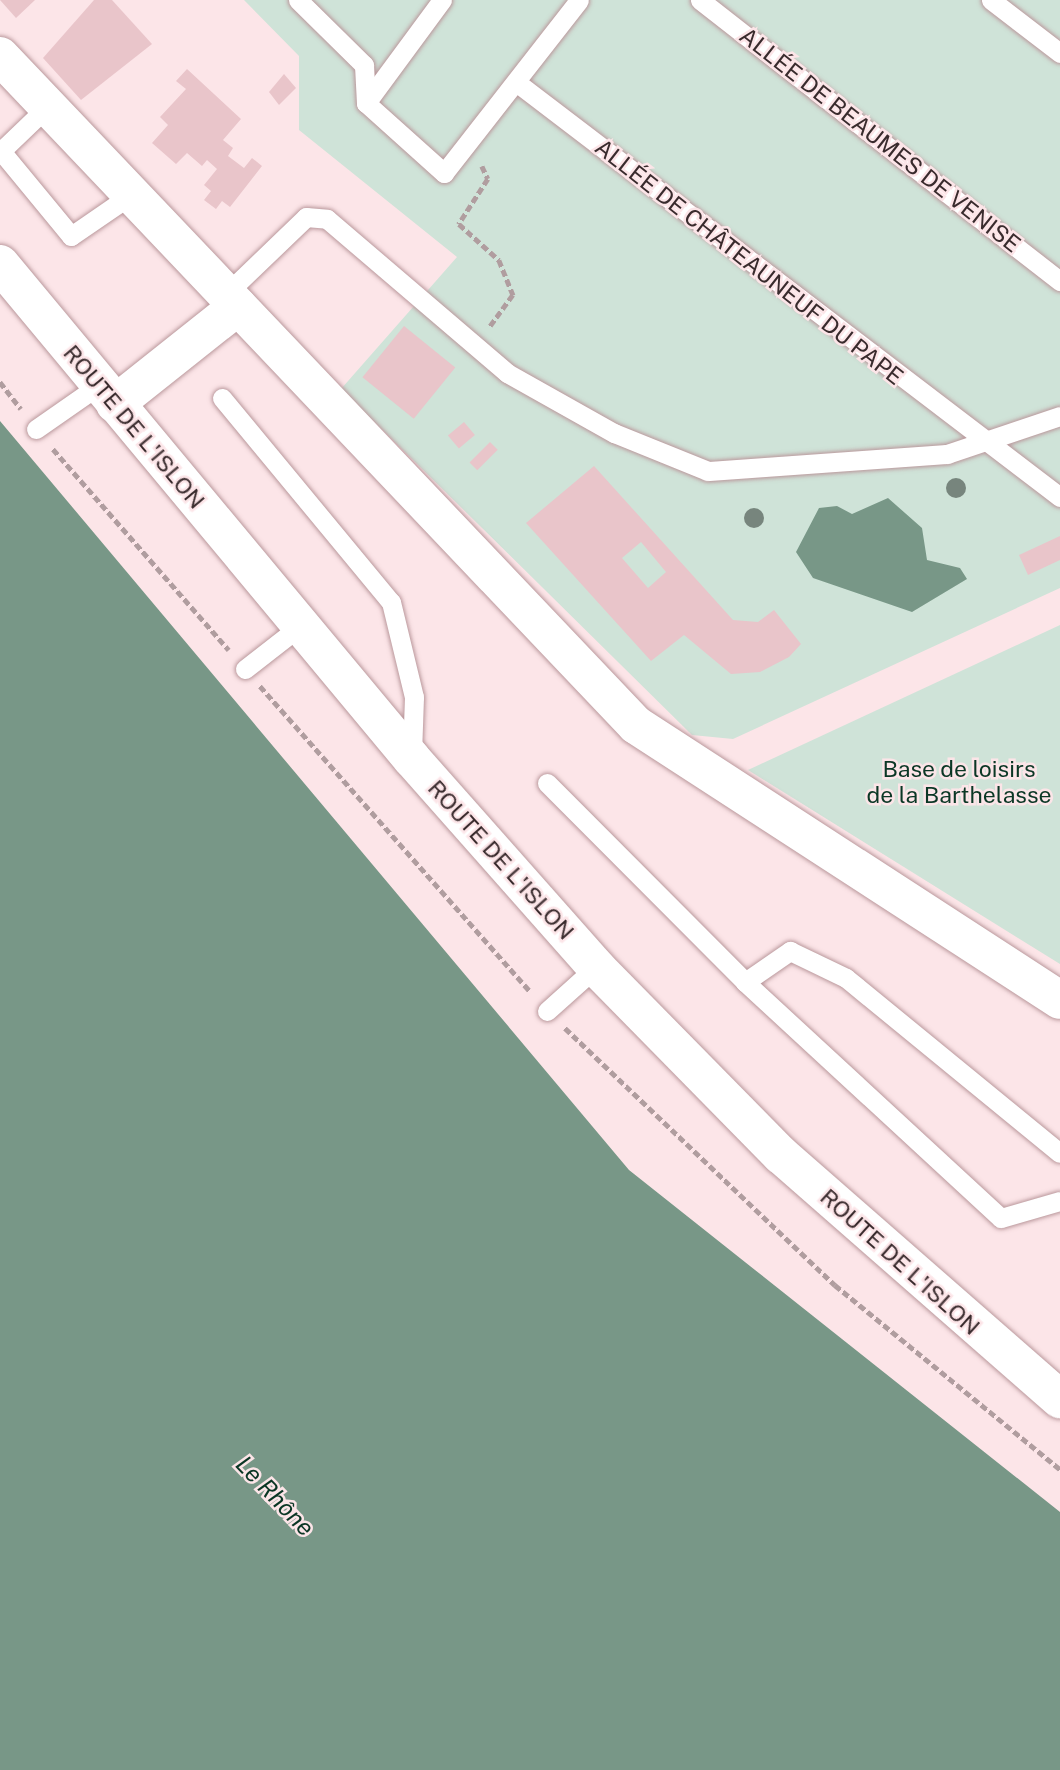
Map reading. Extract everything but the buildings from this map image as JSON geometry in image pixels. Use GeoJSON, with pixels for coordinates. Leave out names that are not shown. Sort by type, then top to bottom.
{"type":"FeatureCollection","features":[{"type":"Feature","properties":{"kind":"street"},"geometry":{"type":"LineString","coordinates":[[0,55],[636,725],[1060,1000]]}},
{"type":"Feature","properties":{"kind":"street","name":"ROUTE DE L'ISLON"},"geometry":{"type":"LineString","coordinates":[[0,264],[412,759],[596,967],[781,1155],[1060,1399]]}},
{"type":"Feature","properties":{"kind":"street"},"geometry":{"type":"LineString","coordinates":[[107,394],[232,300]]}},
{"type":"Feature","properties":{"kind":"lane"},"geometry":{"type":"LineString","coordinates":[[298,0],[364,65],[366,103],[443,173],[579,0]]}},
{"type":"Feature","properties":{"kind":"lane"},"geometry":{"type":"LineString","coordinates":[[366,103],[442,0]]}},
{"type":"Feature","properties":{"kind":"lane","name":"ALLÉE DE BEAUMES DE VENISE"},"geometry":{"type":"LineString","coordinates":[[700,0],[1060,281]]}},
{"type":"Feature","properties":{"kind":"lane"},"geometry":{"type":"LineString","coordinates":[[991,0],[1060,53]]}},
{"type":"Feature","properties":{"kind":"lane","name":"ALLÉE DE CHÂTEAUNEUF DU PAPE"},"geometry":{"type":"LineString","coordinates":[[516,82],[983,442],[1060,497]]}},
{"type":"Feature","properties":{"kind":"lane"},"geometry":{"type":"LineString","coordinates":[[48,106],[1,151],[71,236],[132,194]]}},
{"type":"Feature","properties":{"kind":"lane"},"geometry":{"type":"LineString","coordinates":[[232,300],[306,217],[327,219],[507,373],[614,433],[708,471],[947,454],[1060,416]]}},
{"type":"Feature","properties":{"kind":"lane"},"geometry":{"type":"LineString","coordinates":[[36,429],[107,394]]}},
{"type":"Feature","properties":{"kind":"lane"},"geometry":{"type":"LineString","coordinates":[[222,398],[391,602],[414,697],[412,759]]}},
{"type":"Feature","properties":{"kind":"lane"},"geometry":{"type":"LineString","coordinates":[[245,669],[300,626]]}},
{"type":"Feature","properties":{"kind":"lane"},"geometry":{"type":"LineString","coordinates":[[547,783],[745,982],[1001,1218],[1060,1201]]}},
{"type":"Feature","properties":{"kind":"lane"},"geometry":{"type":"LineString","coordinates":[[745,982],[790,951],[846,978],[1060,1153]]}},
{"type":"Feature","properties":{"kind":"lane"},"geometry":{"type":"LineString","coordinates":[[547,1011],[596,967]]}},
{"type":"Feature","properties":{"kind":"path"},"geometry":{"type":"LineString","coordinates":[[471,138],[488,179],[459,223],[499,260],[513,295],[475,347]]}},
{"type":"Feature","properties":{"kind":"path"},"geometry":{"type":"LineString","coordinates":[[0,382],[36,429],[547,1011],[835,1285],[1060,1469]]}},
{"type":"Feature","properties":{"kind":"green space"},"geometry":{"type":"Polygon","coordinates":[[[244,0],[1060,0],[1060,588],[733,739],[692,735],[341,389],[457,257],[299,130],[299,56],[244,0]]]}},
{"type":"Feature","properties":{"kind":"green space","name":"Base de loisirs de la Barthelasse"},"geometry":{"type":"Polygon","coordinates":[[[1060,625],[1060,964],[748,770],[1060,625]]]}},
{"type":"Feature","properties":{"kind":"water","name":"Le Rhône"},"geometry":{"type":"Polygon","coordinates":[[[0,421],[629,1170],[1060,1512],[1060,1770],[0,1770],[0,421]]]}},
{"type":"Feature","properties":{"kind":"water"},"geometry":{"type":"Polygon","coordinates":[[[888,498],[922,528],[927,560],[960,568],[967,579],[912,612],[813,578],[796,552],[819,508],[837,506],[852,514],[888,498]]]}}]}
